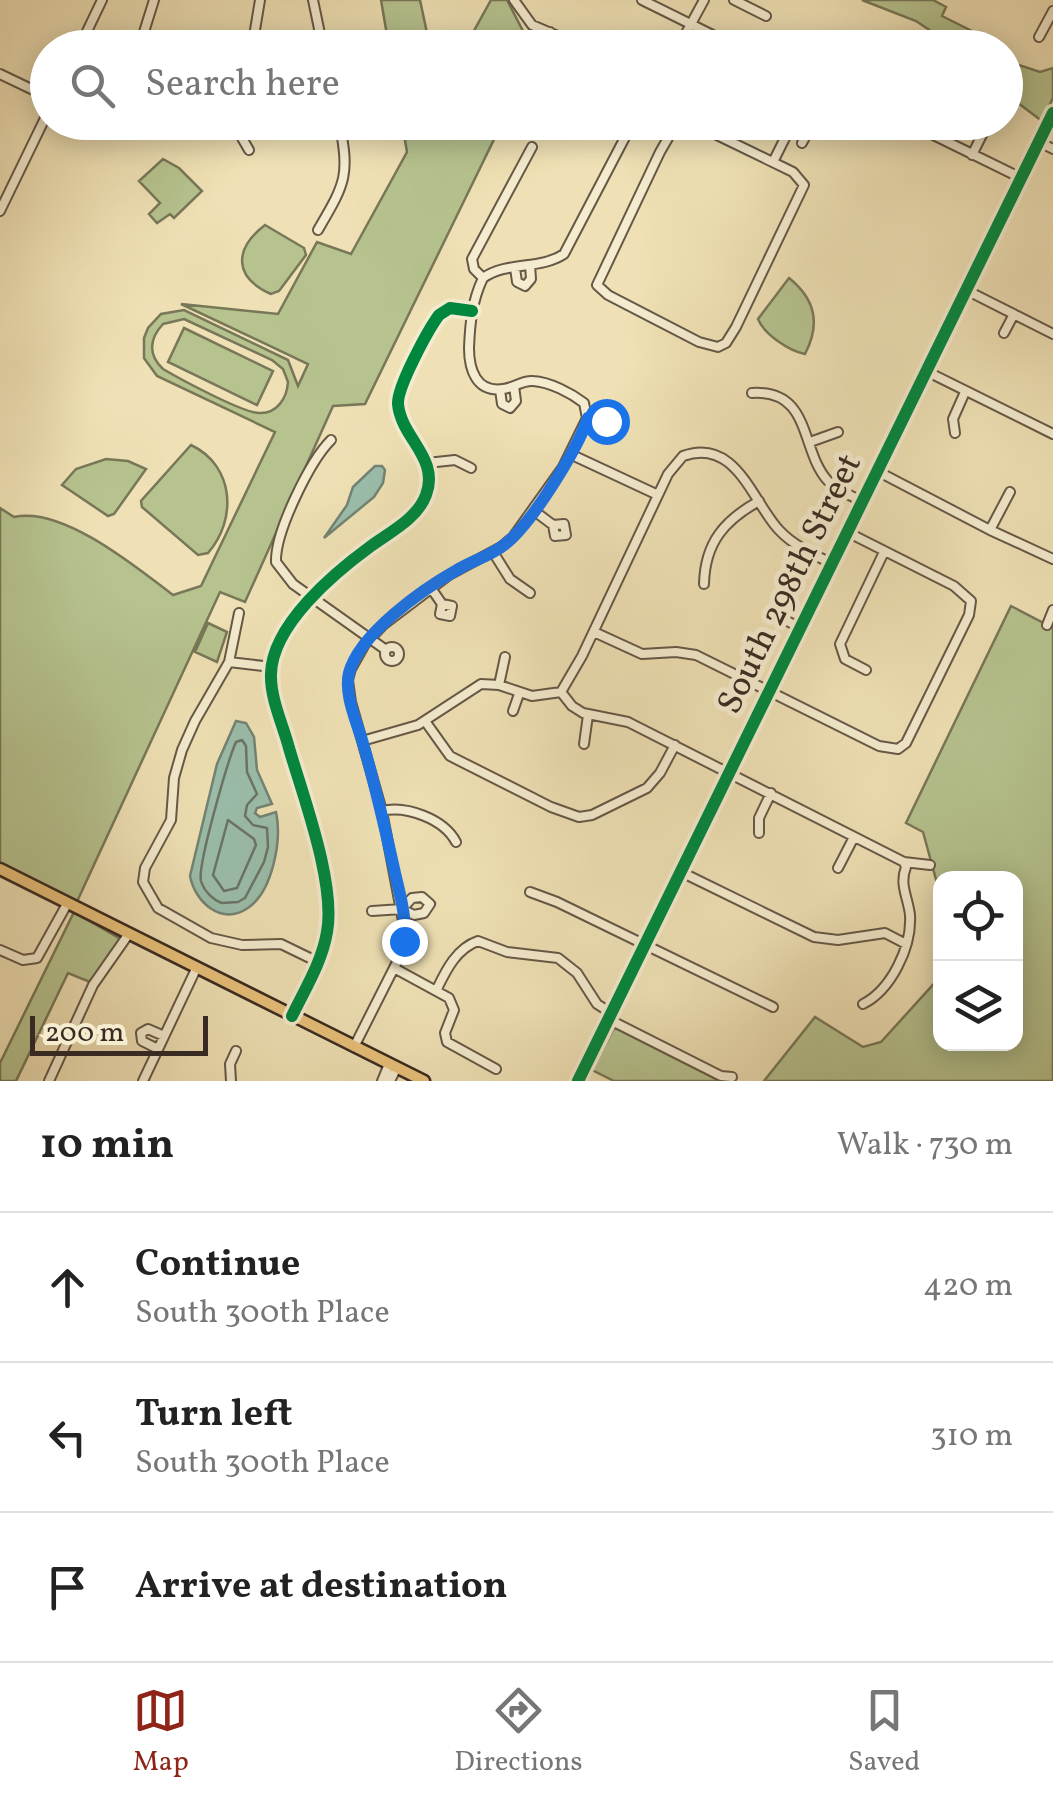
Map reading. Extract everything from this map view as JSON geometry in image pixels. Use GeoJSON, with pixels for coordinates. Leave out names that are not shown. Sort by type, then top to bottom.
{"type":"FeatureCollection","features":[{"type":"Feature","properties":{"kind":"main road"},"geometry":{"type":"LineString","coordinates":[[0,870],[424,1081]]}},
{"type":"Feature","properties":{"kind":"street"},"geometry":{"type":"LineString","coordinates":[[88,30],[102,0]]}},
{"type":"Feature","properties":{"kind":"street"},"geometry":{"type":"LineString","coordinates":[[144,30],[154,0]]}},
{"type":"Feature","properties":{"kind":"street"},"geometry":{"type":"LineString","coordinates":[[255,30],[260,0]]}},
{"type":"Feature","properties":{"kind":"street"},"geometry":{"type":"LineString","coordinates":[[312,0],[319,30]]}},
{"type":"Feature","properties":{"kind":"street"},"geometry":{"type":"LineString","coordinates":[[514,0],[532,24],[546,30]]}},
{"type":"Feature","properties":{"kind":"street"},"geometry":{"type":"LineString","coordinates":[[642,0],[702,30]]}},
{"type":"Feature","properties":{"kind":"street"},"geometry":{"type":"LineString","coordinates":[[687,30],[704,0]]}},
{"type":"Feature","properties":{"kind":"street"},"geometry":{"type":"LineString","coordinates":[[734,0],[766,16]]}},
{"type":"Feature","properties":{"kind":"street"},"geometry":{"type":"LineString","coordinates":[[1040,38],[1053,11]]}},
{"type":"Feature","properties":{"kind":"street"},"geometry":{"type":"LineString","coordinates":[[0,74],[30,88]]}},
{"type":"Feature","properties":{"kind":"street","name":"South 298th Street"},"geometry":{"type":"LineString","coordinates":[[578,1081],[1053,113]]}},
{"type":"Feature","properties":{"kind":"street"},"geometry":{"type":"LineString","coordinates":[[0,211],[34,140]]}},
{"type":"Feature","properties":{"kind":"street"},"geometry":{"type":"LineString","coordinates":[[243,140],[249,150]]}},
{"type":"Feature","properties":{"kind":"street"},"geometry":{"type":"LineString","coordinates":[[318,230],[346,174],[341,140]]}},
{"type":"Feature","properties":{"kind":"street"},"geometry":{"type":"LineString","coordinates":[[354,1046],[404,941],[402,909],[382,811],[348,680],[370,638],[431,588],[514,537],[570,454],[588,418],[584,403],[557,388],[532,381],[500,390],[481,384],[471,371],[472,311],[484,278],[496,271],[555,260],[568,250],[624,140]]}},
{"type":"Feature","properties":{"kind":"street"},"geometry":{"type":"LineString","coordinates":[[667,140],[597,284],[604,294],[716,348],[726,342],[736,326],[804,184],[774,162],[729,140]]}},
{"type":"Feature","properties":{"kind":"street"},"geometry":{"type":"LineString","coordinates":[[774,162],[784,140]]}},
{"type":"Feature","properties":{"kind":"street"},"geometry":{"type":"LineString","coordinates":[[943,140],[1021,178]]}},
{"type":"Feature","properties":{"kind":"street"},"geometry":{"type":"LineString","coordinates":[[972,155],[980,140]]}},
{"type":"Feature","properties":{"kind":"street"},"geometry":{"type":"LineString","coordinates":[[1039,142],[1053,149]]}},
{"type":"Feature","properties":{"kind":"street"},"geometry":{"type":"LineString","coordinates":[[484,278],[474,269],[472,258],[532,146]]}},
{"type":"Feature","properties":{"kind":"street"},"geometry":{"type":"LineString","coordinates":[[515,268],[517,282],[525,286],[531,282],[530,265]]}},
{"type":"Feature","properties":{"kind":"street"},"geometry":{"type":"LineString","coordinates":[[966,290],[1053,334]]}},
{"type":"Feature","properties":{"kind":"street"},"geometry":{"type":"LineString","coordinates":[[292,1016],[327,936],[329,906],[308,813],[273,691],[272,666],[280,642],[312,598],[341,568],[417,510],[428,488],[426,462],[400,410],[401,390],[439,315],[454,308],[472,311]]}},
{"type":"Feature","properties":{"kind":"street"},"geometry":{"type":"LineString","coordinates":[[1004,333],[1014,314]]}},
{"type":"Feature","properties":{"kind":"street"},"geometry":{"type":"LineString","coordinates":[[926,372],[1053,434]]}},
{"type":"Feature","properties":{"kind":"street"},"geometry":{"type":"LineString","coordinates":[[500,390],[502,404],[510,408],[516,401],[514,386]]}},
{"type":"Feature","properties":{"kind":"street"},"geometry":{"type":"LineString","coordinates":[[955,433],[953,418],[966,392]]}},
{"type":"Feature","properties":{"kind":"street"},"geometry":{"type":"LineString","coordinates":[[752,393],[772,395],[788,404],[801,419],[827,480],[862,501]]}},
{"type":"Feature","properties":{"kind":"street"},"geometry":{"type":"LineString","coordinates":[[588,418],[606,421]]}},
{"type":"Feature","properties":{"kind":"street"},"geometry":{"type":"LineString","coordinates":[[810,442],[838,432]]}},
{"type":"Feature","properties":{"kind":"street"},"geometry":{"type":"LineString","coordinates":[[331,440],[318,456],[298,496],[281,533],[276,555],[284,576],[386,650]]}},
{"type":"Feature","properties":{"kind":"street"},"geometry":{"type":"LineString","coordinates":[[561,692],[594,632],[658,495],[679,460],[695,452],[718,457],[739,471],[784,535],[831,563]]}},
{"type":"Feature","properties":{"kind":"street"},"geometry":{"type":"LineString","coordinates":[[570,454],[658,495]]}},
{"type":"Feature","properties":{"kind":"street"},"geometry":{"type":"LineString","coordinates":[[426,462],[451,459],[471,468]]}},
{"type":"Feature","properties":{"kind":"street"},"geometry":{"type":"LineString","coordinates":[[877,471],[1053,559]]}},
{"type":"Feature","properties":{"kind":"street"},"geometry":{"type":"LineString","coordinates":[[990,530],[1010,492]]}},
{"type":"Feature","properties":{"kind":"street"},"geometry":{"type":"LineString","coordinates":[[704,584],[708,558],[722,528],[735,514],[759,501]]}},
{"type":"Feature","properties":{"kind":"street"},"geometry":{"type":"LineString","coordinates":[[533,510],[553,525]]}},
{"type":"Feature","properties":{"kind":"street"},"geometry":{"type":"LineString","coordinates":[[594,632],[642,654],[696,655],[879,746],[897,750],[906,743],[969,614],[971,601],[958,588],[846,532]]}},
{"type":"Feature","properties":{"kind":"street"},"geometry":{"type":"LineString","coordinates":[[492,552],[510,579],[530,592]]}},
{"type":"Feature","properties":{"kind":"street"},"geometry":{"type":"LineString","coordinates":[[866,670],[841,654],[840,644],[884,552]]}},
{"type":"Feature","properties":{"kind":"street"},"geometry":{"type":"LineString","coordinates":[[431,588],[442,604]]}},
{"type":"Feature","properties":{"kind":"street"},"geometry":{"type":"LineString","coordinates":[[1047,625],[1053,610]]}},
{"type":"Feature","properties":{"kind":"street"},"geometry":{"type":"LineString","coordinates":[[240,613],[228,662],[182,750],[174,778],[172,815],[143,873],[144,887],[153,904],[215,940],[242,945],[282,944],[318,962]]}},
{"type":"Feature","properties":{"kind":"street"},"geometry":{"type":"LineString","coordinates":[[773,614],[800,628]]}},
{"type":"Feature","properties":{"kind":"street"},"geometry":{"type":"LineString","coordinates":[[499,685],[506,657]]}},
{"type":"Feature","properties":{"kind":"street"},"geometry":{"type":"LineString","coordinates":[[228,662],[272,666]]}},
{"type":"Feature","properties":{"kind":"street"},"geometry":{"type":"LineString","coordinates":[[362,741],[424,721],[475,686],[499,685],[532,696],[561,692]]}},
{"type":"Feature","properties":{"kind":"street"},"geometry":{"type":"LineString","coordinates":[[561,692],[572,706],[588,715],[624,720],[904,862],[930,865]]}},
{"type":"Feature","properties":{"kind":"street"},"geometry":{"type":"LineString","coordinates":[[513,711],[519,694]]}},
{"type":"Feature","properties":{"kind":"street"},"geometry":{"type":"LineString","coordinates":[[584,744],[588,715]]}},
{"type":"Feature","properties":{"kind":"street"},"geometry":{"type":"LineString","coordinates":[[424,721],[450,756],[574,816],[586,817],[647,788],[675,745]]}},
{"type":"Feature","properties":{"kind":"street"},"geometry":{"type":"LineString","coordinates":[[759,833],[759,818],[771,793]]}},
{"type":"Feature","properties":{"kind":"street"},"geometry":{"type":"LineString","coordinates":[[382,811],[410,811],[446,828],[456,842]]}},
{"type":"Feature","properties":{"kind":"street"},"geometry":{"type":"LineString","coordinates":[[838,868],[854,836]]}},
{"type":"Feature","properties":{"kind":"street"},"geometry":{"type":"LineString","coordinates":[[863,1004],[883,991],[906,944],[910,912],[902,880],[904,862]]}},
{"type":"Feature","properties":{"kind":"street"},"geometry":{"type":"LineString","coordinates":[[679,872],[814,937],[838,940],[885,933],[906,944]]}},
{"type":"Feature","properties":{"kind":"street"},"geometry":{"type":"LineString","coordinates":[[530,892],[773,1008]]}},
{"type":"Feature","properties":{"kind":"street"},"geometry":{"type":"LineString","coordinates":[[0,950],[24,960],[37,958],[67,904]]}},
{"type":"Feature","properties":{"kind":"street"},"geometry":{"type":"LineString","coordinates":[[372,912],[402,909]]}},
{"type":"Feature","properties":{"kind":"street"},"geometry":{"type":"LineString","coordinates":[[48,1081],[94,985],[128,935]]}},
{"type":"Feature","properties":{"kind":"street"},"geometry":{"type":"LineString","coordinates":[[436,989],[457,956],[478,941],[510,953],[558,958],[577,973],[597,1004],[610,1016],[721,1076],[732,1077]]}},
{"type":"Feature","properties":{"kind":"street"},"geometry":{"type":"LineString","coordinates":[[394,968],[452,1001],[454,1010],[445,1034],[447,1042],[496,1069]]}},
{"type":"Feature","properties":{"kind":"street"},"geometry":{"type":"LineString","coordinates":[[143,1081],[196,969]]}},
{"type":"Feature","properties":{"kind":"street"},"geometry":{"type":"LineString","coordinates":[[158,1049],[142,1041],[141,1033],[148,1029],[164,1036]]}},
{"type":"Feature","properties":{"kind":"street"},"geometry":{"type":"LineString","coordinates":[[231,1081],[230,1064],[236,1052]]}},
{"type":"Feature","properties":{"kind":"street"},"geometry":{"type":"LineString","coordinates":[[382,1081],[393,1066]]}},
{"type":"Feature","properties":{"kind":"street"},"geometry":{"type":"LineString","coordinates":[[390,1081],[393,1066]]}},
{"type":"Feature","properties":{"kind":"shaded area"},"geometry":{"type":"Polygon","coordinates":[[[381,0],[420,0],[426,30],[386,30],[381,0]]]}},
{"type":"Feature","properties":{"kind":"shaded area"},"geometry":{"type":"Polygon","coordinates":[[[491,0],[507,0],[522,30],[474,30],[491,0]]]}},
{"type":"Feature","properties":{"kind":"shaded area"},"geometry":{"type":"Polygon","coordinates":[[[862,0],[933,0],[946,7],[942,16],[970,30],[930,30],[862,0]]]}},
{"type":"Feature","properties":{"kind":"shaded area"},"geometry":{"type":"Polygon","coordinates":[[[1023,66],[1040,72],[1053,68],[1053,98],[1042,121],[1023,107],[1023,66]]]}},
{"type":"Feature","properties":{"kind":"shaded area"},"geometry":{"type":"Polygon","coordinates":[[[405,140],[494,140],[365,404],[333,406],[245,602],[220,592],[74,908],[0,869],[0,508],[14,517],[54,520],[75,529],[119,555],[173,595],[201,586],[275,432],[157,376],[144,358],[148,328],[161,314],[184,310],[288,360],[298,386],[308,364],[181,304],[278,314],[317,242],[351,254],[407,152],[405,140]],[[184,319],[163,324],[153,341],[153,353],[163,369],[251,412],[265,413],[283,399],[288,382],[283,369],[272,360],[184,319]]]}},
{"type":"Feature","properties":{"kind":"shaded area"},"geometry":{"type":"Polygon","coordinates":[[[163,159],[179,168],[202,191],[174,218],[170,214],[157,223],[149,214],[160,203],[139,181],[163,159]]]}},
{"type":"Feature","properties":{"kind":"shaded area"},"geometry":{"type":"Polygon","coordinates":[[[265,225],[304,248],[306,255],[279,291],[271,294],[250,279],[242,262],[248,244],[265,225]]]}},
{"type":"Feature","properties":{"kind":"shaded area"},"geometry":{"type":"Polygon","coordinates":[[[789,278],[805,294],[813,312],[813,332],[805,354],[778,341],[758,319],[789,278]]]}},
{"type":"Feature","properties":{"kind":"shaded area"},"geometry":{"type":"Polygon","coordinates":[[[184,328],[273,371],[257,405],[168,362],[184,328]]]}},
{"type":"Feature","properties":{"kind":"shaded area"},"geometry":{"type":"Polygon","coordinates":[[[191,445],[216,466],[227,494],[224,525],[217,540],[208,553],[198,555],[142,507],[141,501],[191,445]]]}},
{"type":"Feature","properties":{"kind":"shaded area"},"geometry":{"type":"Polygon","coordinates":[[[106,459],[128,461],[146,469],[114,514],[108,516],[62,485],[76,469],[106,459]]]}},
{"type":"Feature","properties":{"kind":"shaded area"},"geometry":{"type":"Polygon","coordinates":[[[1011,606],[1053,628],[1053,1081],[764,1081],[815,1017],[863,1047],[881,1042],[933,985],[933,1051],[1023,1051],[1023,871],[934,871],[923,832],[906,823],[1011,606]]]}},
{"type":"Feature","properties":{"kind":"shaded area"},"geometry":{"type":"Polygon","coordinates":[[[208,623],[227,632],[217,662],[195,652],[208,623]]]}},
{"type":"Feature","properties":{"kind":"shaded area"},"geometry":{"type":"Polygon","coordinates":[[[74,912],[124,941],[90,982],[68,973],[16,1081],[0,1081],[0,1063],[74,912]]]}},
{"type":"Feature","properties":{"kind":"shaded area"},"geometry":{"type":"Polygon","coordinates":[[[614,1028],[720,1081],[614,1081],[592,1070],[614,1028]]]}},
{"type":"Feature","properties":{"kind":"water"},"geometry":{"type":"Polygon","coordinates":[[[375,466],[385,470],[383,483],[374,497],[324,538],[347,505],[353,487],[375,466]]]}},
{"type":"Feature","properties":{"kind":"water"},"geometry":{"type":"Polygon","coordinates":[[[236,721],[246,723],[254,737],[257,770],[272,804],[257,808],[255,813],[260,817],[276,812],[278,836],[274,864],[264,890],[248,908],[228,914],[203,902],[190,876],[217,764],[236,721]]]}},
{"type":"Feature","properties":{"kind":"cycle path"},"geometry":{"type":"LineString","coordinates":[[578,1081],[1053,113]]}},
{"type":"Feature","properties":{"kind":"cycle path"},"geometry":{"type":"LineString","coordinates":[[292,1016],[321,954],[329,912],[317,840],[277,711],[271,674],[274,656],[282,637],[307,602],[422,504],[429,482],[428,470],[401,416],[399,396],[439,315],[450,308],[472,311]]}},
{"type":"Feature","properties":{"kind":"route"},"geometry":{"type":"LineString","coordinates":[[404,941],[402,909],[382,811],[351,702],[351,669],[376,630],[449,575],[514,537],[563,467],[588,418],[606,421]]}}]}
